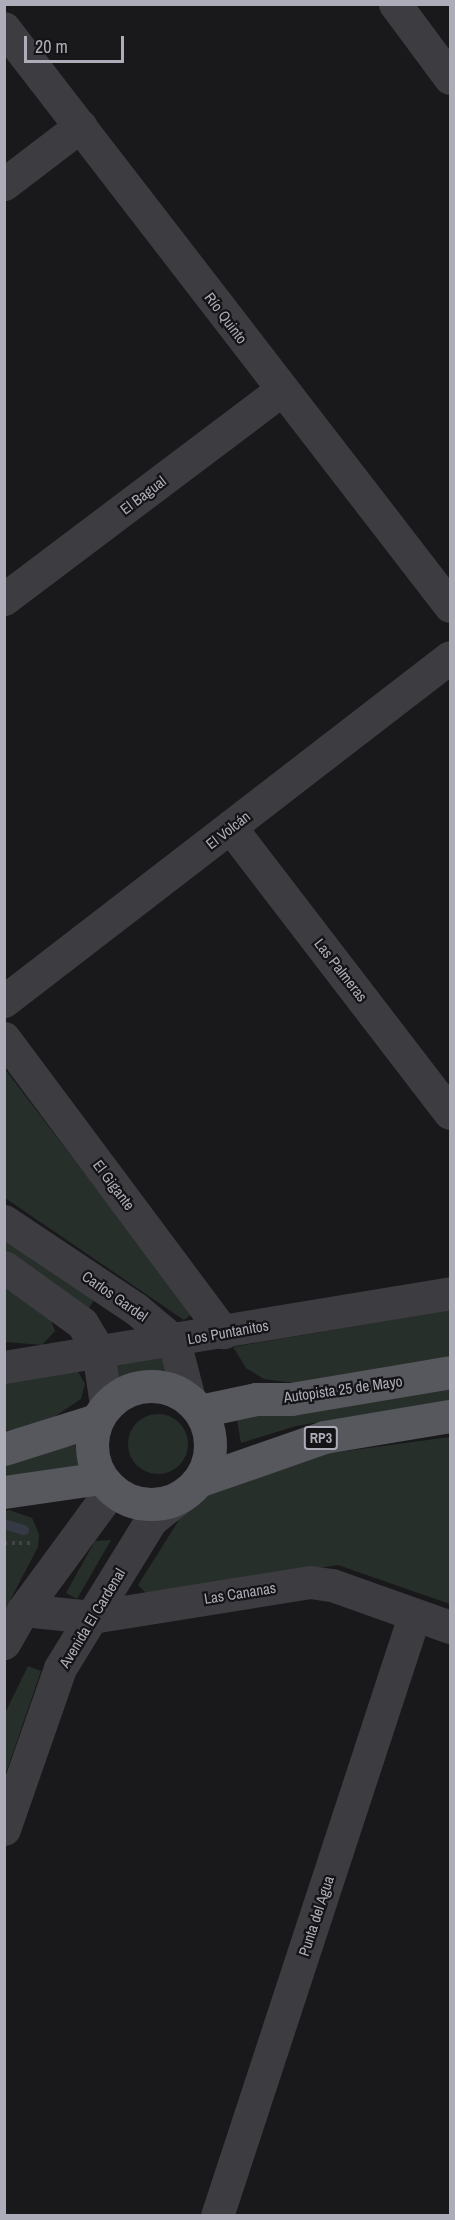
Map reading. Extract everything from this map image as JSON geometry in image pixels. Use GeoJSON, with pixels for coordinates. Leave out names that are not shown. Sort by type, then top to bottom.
{"type":"FeatureCollection","features":[{"type":"Feature","properties":{"kind":"main road","name":"Autopista 25 de Mayo"},"geometry":{"type":"LineString","coordinates":[[194,1405],[256,1399],[291,1399],[450,1372]]}},
{"type":"Feature","properties":{"kind":"main road"},"geometry":{"type":"LineString","coordinates":[[4,1449],[101,1412],[131,1388],[161,1386],[194,1405],[210,1438],[205,1468],[191,1487]]}},
{"type":"Feature","properties":{"kind":"main road"},"geometry":{"type":"LineString","coordinates":[[4,1492],[107,1483],[93,1460],[91,1439],[101,1412]]}},
{"type":"Feature","properties":{"kind":"main road","name":"RP3"},"geometry":{"type":"LineString","coordinates":[[107,1483],[135,1502],[161,1503],[191,1487],[324,1437],[450,1416]]}},
{"type":"Feature","properties":{"kind":"street"},"geometry":{"type":"LineString","coordinates":[[394,4],[450,78]]}},
{"type":"Feature","properties":{"kind":"street","name":"Río Quinto"},"geometry":{"type":"LineString","coordinates":[[4,28],[280,390],[450,606]]}},
{"type":"Feature","properties":{"kind":"street"},"geometry":{"type":"LineString","coordinates":[[4,184],[80,126]]}},
{"type":"Feature","properties":{"kind":"street","name":"El Bagual"},"geometry":{"type":"LineString","coordinates":[[4,600],[280,390]]}},
{"type":"Feature","properties":{"kind":"street","name":"El Volcán"},"geometry":{"type":"LineString","coordinates":[[4,1001],[450,657]]}},
{"type":"Feature","properties":{"kind":"street","name":"Las Palmeras"},"geometry":{"type":"LineString","coordinates":[[231,828],[450,1113]]}},
{"type":"Feature","properties":{"kind":"street","name":"El Gigante"},"geometry":{"type":"LineString","coordinates":[[4,1038],[223,1332]]}},
{"type":"Feature","properties":{"kind":"street","name":"Carlos Gardel"},"geometry":{"type":"LineString","coordinates":[[4,1221],[136,1309],[174,1341]]}},
{"type":"Feature","properties":{"kind":"street"},"geometry":{"type":"LineString","coordinates":[[4,1268],[82,1323],[98,1350],[101,1412]]}},
{"type":"Feature","properties":{"kind":"street","name":"Los Puntanitos"},"geometry":{"type":"LineString","coordinates":[[4,1367],[98,1350],[174,1341],[450,1293]]}},
{"type":"Feature","properties":{"kind":"street"},"geometry":{"type":"LineString","coordinates":[[174,1341],[194,1405]]}},
{"type":"Feature","properties":{"kind":"street"},"geometry":{"type":"LineString","coordinates":[[4,1643],[23,1610],[107,1483]]}},
{"type":"Feature","properties":{"kind":"street","name":"Avenida El Cardenal"},"geometry":{"type":"LineString","coordinates":[[6,1821],[60,1668],[151,1520],[191,1487]]}},
{"type":"Feature","properties":{"kind":"street","name":"Las Cananas"},"geometry":{"type":"LineString","coordinates":[[23,1610],[92,1617],[310,1582],[332,1585],[450,1627]]}},
{"type":"Feature","properties":{"kind":"street","name":"Punta del Agua"},"geometry":{"type":"LineString","coordinates":[[217,2216],[414,1616]]}},
{"type":"Feature","properties":{"kind":"path"},"geometry":{"type":"LineString","coordinates":[[4,1543],[37,1543]]}},
{"type":"Feature","properties":{"kind":"shaded area"},"geometry":{"type":"Polygon","coordinates":[[[4,1068],[192,1314],[184,1320],[5,1198],[4,1068]]]}},
{"type":"Feature","properties":{"kind":"shaded area"},"geometry":{"type":"Polygon","coordinates":[[[4,1237],[95,1299],[88,1308],[4,1251],[4,1237]]]}},
{"type":"Feature","properties":{"kind":"shaded area"},"geometry":{"type":"Polygon","coordinates":[[[4,1286],[49,1316],[55,1331],[42,1345],[5,1342],[4,1286]]]}},
{"type":"Feature","properties":{"kind":"shaded area"},"geometry":{"type":"Polygon","coordinates":[[[450,1310],[450,1359],[294,1383],[264,1379],[246,1368],[233,1347],[450,1310]]]}},
{"type":"Feature","properties":{"kind":"shaded area"},"geometry":{"type":"Polygon","coordinates":[[[168,1353],[174,1374],[124,1384],[117,1377],[118,1363],[168,1353]]]}},
{"type":"Feature","properties":{"kind":"shaded area"},"geometry":{"type":"Polygon","coordinates":[[[76,1368],[85,1384],[81,1399],[42,1425],[5,1431],[5,1380],[76,1368]]]}},
{"type":"Feature","properties":{"kind":"shaded area"},"geometry":{"type":"Polygon","coordinates":[[[450,1382],[450,1400],[296,1426],[241,1443],[235,1409],[450,1382]]]}},
{"type":"Feature","properties":{"kind":"shaded area"},"geometry":{"type":"Polygon","coordinates":[[[152,1414],[164,1414],[175,1419],[183,1427],[188,1444],[186,1456],[175,1469],[164,1474],[152,1474],[141,1469],[133,1461],[128,1450],[128,1438],[133,1427],[141,1419],[152,1414]]]}},
{"type":"Feature","properties":{"kind":"shaded area"},"geometry":{"type":"Polygon","coordinates":[[[450,1437],[450,1604],[338,1565],[147,1594],[138,1585],[184,1512],[203,1494],[323,1454],[450,1437]]]}},
{"type":"Feature","properties":{"kind":"shaded area"},"geometry":{"type":"Polygon","coordinates":[[[83,1443],[81,1471],[5,1476],[4,1462],[83,1443]]]}},
{"type":"Feature","properties":{"kind":"shaded area"},"geometry":{"type":"Polygon","coordinates":[[[9,1510],[32,1518],[39,1534],[38,1547],[5,1610],[4,1511],[9,1510]]]}},
{"type":"Feature","properties":{"kind":"shaded area"},"geometry":{"type":"Polygon","coordinates":[[[111,1540],[77,1599],[66,1593],[95,1541],[111,1540]]]}},
{"type":"Feature","properties":{"kind":"shaded area"},"geometry":{"type":"Polygon","coordinates":[[[28,1666],[41,1671],[5,1776],[5,1713],[28,1666]]]}},
{"type":"Feature","properties":{"kind":"waterway"},"geometry":{"type":"LineString","coordinates":[[4,1524],[24,1530]]}}]}
